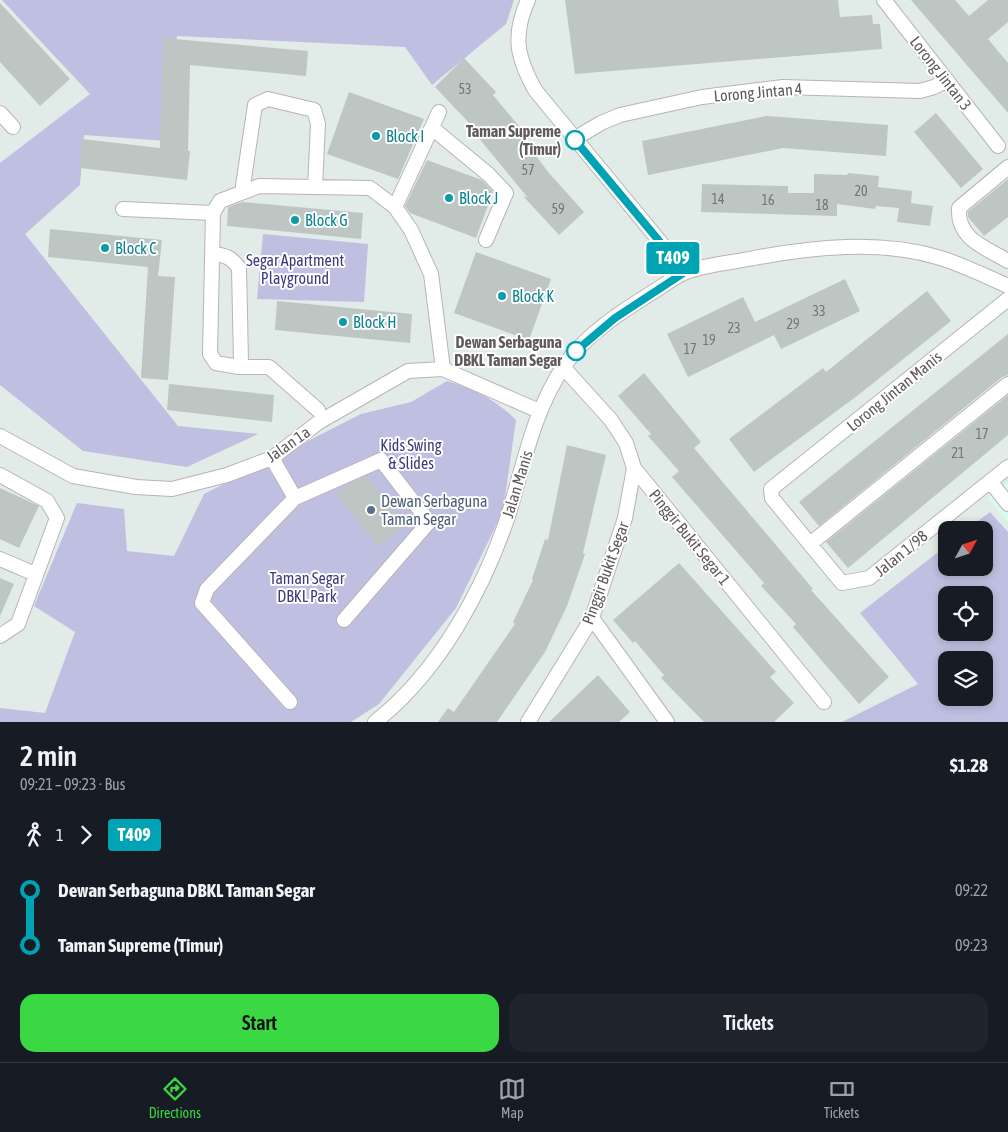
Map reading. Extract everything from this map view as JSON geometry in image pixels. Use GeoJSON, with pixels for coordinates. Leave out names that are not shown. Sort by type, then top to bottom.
{"type":"FeatureCollection","features":[{"type":"Feature","properties":{"kind":"street"},"geometry":{"type":"LineString","coordinates":[[528,0],[519,20],[517,44],[522,66],[535,90],[574,140],[685,272],[808,249],[870,247],[935,256],[1008,286]]}},
{"type":"Feature","properties":{"kind":"street","name":"Lorong Jintan 3"},"geometry":{"type":"LineString","coordinates":[[884,0],[998,146]]}},
{"type":"Feature","properties":{"kind":"street","name":"Lorong Jintan 4"},"geometry":{"type":"LineString","coordinates":[[574,140],[601,123],[620,115],[702,97],[783,87],[920,92],[947,80]]}},
{"type":"Feature","properties":{"kind":"street"},"geometry":{"type":"LineString","coordinates":[[242,192],[255,105],[268,99],[314,110],[318,124],[315,187]]}},
{"type":"Feature","properties":{"kind":"street"},"geometry":{"type":"LineString","coordinates":[[395,207],[440,112]]}},
{"type":"Feature","properties":{"kind":"street"},"geometry":{"type":"LineString","coordinates":[[0,113],[13,127]]}},
{"type":"Feature","properties":{"kind":"street"},"geometry":{"type":"LineString","coordinates":[[432,128],[488,174],[506,193],[486,240]]}},
{"type":"Feature","properties":{"kind":"street"},"geometry":{"type":"LineString","coordinates":[[1008,166],[959,208],[958,221],[962,231],[973,240],[1008,261]]}},
{"type":"Feature","properties":{"kind":"street"},"geometry":{"type":"LineString","coordinates":[[318,410],[268,367],[239,367],[216,363],[210,354],[213,213],[220,201],[259,186],[370,188],[395,207],[411,230],[431,274],[442,369]]}},
{"type":"Feature","properties":{"kind":"street"},"geometry":{"type":"LineString","coordinates":[[123,209],[213,213]]}},
{"type":"Feature","properties":{"kind":"street"},"geometry":{"type":"LineString","coordinates":[[213,254],[224,254],[233,260],[239,268],[241,362],[239,367]]}},
{"type":"Feature","properties":{"kind":"street","name":"Jalan Manis"},"geometry":{"type":"LineString","coordinates":[[375,722],[395,706],[423,675],[468,611],[490,563],[508,515],[539,411],[563,367],[578,349],[602,326],[685,272]]}},
{"type":"Feature","properties":{"kind":"street","name":"Lorong Jintan Manis"},"geometry":{"type":"LineString","coordinates":[[779,482],[1008,299]]}},
{"type":"Feature","properties":{"kind":"street","name":"Pinggir Bukit Segar 1"},"geometry":{"type":"LineString","coordinates":[[563,367],[611,420],[626,443],[634,468],[824,702]]}},
{"type":"Feature","properties":{"kind":"street","name":"Jalan 1a"},"geometry":{"type":"LineString","coordinates":[[0,436],[73,476],[136,487],[172,489],[227,475],[272,458],[319,422],[408,371],[442,369],[539,411]]}},
{"type":"Feature","properties":{"kind":"street"},"geometry":{"type":"LineString","coordinates":[[810,544],[1008,384]]}},
{"type":"Feature","properties":{"kind":"street"},"geometry":{"type":"LineString","coordinates":[[272,458],[295,498]]}},
{"type":"Feature","properties":{"kind":"street"},"geometry":{"type":"LineString","coordinates":[[290,702],[202,603],[207,589],[295,498],[381,460],[429,522],[344,620]]}},
{"type":"Feature","properties":{"kind":"street","name":"Jalan 1/98"},"geometry":{"type":"LineString","coordinates":[[779,482],[771,489],[772,498],[842,582],[869,578],[1008,467]]}},
{"type":"Feature","properties":{"kind":"street","name":"Pinggir Bukit Segar"},"geometry":{"type":"LineString","coordinates":[[528,722],[592,618],[625,518],[634,468]]}},
{"type":"Feature","properties":{"kind":"street"},"geometry":{"type":"LineString","coordinates":[[0,475],[47,501],[57,518],[18,624],[0,636]]}},
{"type":"Feature","properties":{"kind":"street"},"geometry":{"type":"LineString","coordinates":[[990,481],[1008,504]]}},
{"type":"Feature","properties":{"kind":"street"},"geometry":{"type":"LineString","coordinates":[[0,559],[35,574]]}},
{"type":"Feature","properties":{"kind":"street"},"geometry":{"type":"LineString","coordinates":[[592,618],[667,722]]}},
{"type":"Feature","properties":{"kind":"shaded area"},"geometry":{"type":"Polygon","coordinates":[[[1008,482],[1008,522],[988,498],[1008,482]]]}},
{"type":"Feature","properties":{"kind":"green space"},"geometry":{"type":"Polygon","coordinates":[[[2,0],[514,0],[506,24],[432,85],[405,47],[177,36],[166,141],[84,135],[80,185],[25,234],[178,426],[258,434],[187,467],[83,451],[0,385],[0,163],[90,94],[2,0]]]}},
{"type":"Feature","properties":{"kind":"green space","name":"Segar Apartment Playground"},"geometry":{"type":"Polygon","coordinates":[[[263,234],[368,244],[364,302],[257,299],[263,234]]]}},
{"type":"Feature","properties":{"kind":"green space","name":"Taman Segar DBKL Park"},"geometry":{"type":"Polygon","coordinates":[[[447,381],[484,396],[516,420],[503,511],[456,608],[379,704],[351,722],[0,722],[0,708],[45,713],[75,632],[34,606],[77,503],[124,509],[127,551],[174,556],[204,494],[361,414],[411,402],[447,381]]]}},
{"type":"Feature","properties":{"kind":"green space"},"geometry":{"type":"Polygon","coordinates":[[[990,512],[1008,532],[1008,722],[842,722],[918,684],[860,613],[938,552],[938,576],[993,576],[993,521],[978,521],[990,512]]]}},
{"type":"Feature","properties":{"kind":"building"},"geometry":{"type":"Polygon","coordinates":[[[565,0],[838,0],[840,17],[872,15],[873,24],[880,24],[882,49],[575,74],[565,0]]]}},
{"type":"Feature","properties":{"kind":"building"},"geometry":{"type":"Polygon","coordinates":[[[911,0],[955,0],[969,16],[988,0],[1008,0],[1008,22],[988,39],[1008,63],[1008,113],[911,0]]]}},
{"type":"Feature","properties":{"kind":"building"},"geometry":{"type":"Polygon","coordinates":[[[0,3],[70,79],[40,106],[0,62],[0,3]]]}},
{"type":"Feature","properties":{"kind":"building"},"geometry":{"type":"Polygon","coordinates":[[[163,38],[308,51],[306,76],[190,65],[188,151],[190,151],[187,180],[79,168],[82,139],[160,148],[163,38]]]}},
{"type":"Feature","properties":{"kind":"building"},"geometry":{"type":"Polygon","coordinates":[[[464,58],[496,92],[493,95],[523,131],[519,134],[549,173],[584,212],[559,235],[523,196],[528,198],[468,125],[470,124],[435,87],[464,58]]]}},
{"type":"Feature","properties":{"kind":"building","name":"Block I"},"geometry":{"type":"Polygon","coordinates":[[[349,92],[424,119],[398,179],[327,154],[349,92]]]}},
{"type":"Feature","properties":{"kind":"building"},"geometry":{"type":"Polygon","coordinates":[[[936,113],[983,169],[961,188],[914,132],[936,113]]]}},
{"type":"Feature","properties":{"kind":"building"},"geometry":{"type":"Polygon","coordinates":[[[767,116],[888,125],[886,156],[783,148],[648,175],[642,141],[767,116]]]}},
{"type":"Feature","properties":{"kind":"building","name":"Block J"},"geometry":{"type":"Polygon","coordinates":[[[427,160],[482,180],[493,192],[476,238],[410,213],[405,206],[427,160]]]}},
{"type":"Feature","properties":{"kind":"building"},"geometry":{"type":"Polygon","coordinates":[[[848,173],[879,176],[878,187],[912,191],[911,203],[933,206],[930,226],[897,222],[899,208],[876,206],[875,209],[837,204],[837,216],[701,212],[702,184],[788,186],[788,193],[814,193],[814,174],[847,175],[848,173]]]}},
{"type":"Feature","properties":{"kind":"building"},"geometry":{"type":"Polygon","coordinates":[[[1008,179],[1008,217],[984,236],[968,217],[968,212],[1008,179]]]}},
{"type":"Feature","properties":{"kind":"building","name":"Block G"},"geometry":{"type":"Polygon","coordinates":[[[242,202],[363,213],[361,239],[227,226],[228,207],[242,202]]]}},
{"type":"Feature","properties":{"kind":"building"},"geometry":{"type":"Polygon","coordinates":[[[50,229],[162,240],[158,276],[175,277],[168,380],[141,378],[148,267],[48,257],[50,229]]]}},
{"type":"Feature","properties":{"kind":"building","name":"Block K"},"geometry":{"type":"Polygon","coordinates":[[[476,252],[551,279],[529,340],[454,313],[476,252]]]}},
{"type":"Feature","properties":{"kind":"building"},"geometry":{"type":"Polygon","coordinates":[[[845,279],[860,311],[781,349],[774,335],[688,377],[667,334],[743,297],[755,322],[845,279]]]}},
{"type":"Feature","properties":{"kind":"building"},"geometry":{"type":"Polygon","coordinates":[[[927,291],[951,321],[857,396],[754,472],[729,439],[823,368],[826,372],[927,291]]]}},
{"type":"Feature","properties":{"kind":"building","name":"Block H"},"geometry":{"type":"Polygon","coordinates":[[[277,301],[412,314],[410,343],[275,330],[277,301]]]}},
{"type":"Feature","properties":{"kind":"building"},"geometry":{"type":"Polygon","coordinates":[[[1008,334],[1008,375],[1002,377],[819,526],[799,502],[1008,334]]]}},
{"type":"Feature","properties":{"kind":"building"},"geometry":{"type":"Polygon","coordinates":[[[644,373],[701,442],[694,448],[813,589],[811,590],[889,677],[859,704],[793,627],[796,624],[761,586],[764,583],[672,477],[679,471],[648,436],[651,434],[618,396],[644,373]]]}},
{"type":"Feature","properties":{"kind":"building"},"geometry":{"type":"Polygon","coordinates":[[[169,384],[274,395],[272,422],[167,410],[169,384]]]}},
{"type":"Feature","properties":{"kind":"building"},"geometry":{"type":"Polygon","coordinates":[[[1008,395],[1008,435],[848,568],[826,542],[1008,395]]]}},
{"type":"Feature","properties":{"kind":"building"},"geometry":{"type":"Polygon","coordinates":[[[567,445],[606,455],[583,553],[585,554],[567,606],[545,652],[497,722],[438,722],[448,708],[454,712],[515,624],[513,622],[533,580],[545,539],[548,540],[567,445]]]}},
{"type":"Feature","properties":{"kind":"building","name":"Dewan Serbaguna Taman Segar"},"geometry":{"type":"Polygon","coordinates":[[[367,476],[405,526],[378,547],[336,493],[347,485],[367,476]]]}},
{"type":"Feature","properties":{"kind":"building"},"geometry":{"type":"Polygon","coordinates":[[[0,488],[39,506],[19,548],[0,539],[0,488]]]}},
{"type":"Feature","properties":{"kind":"building"},"geometry":{"type":"Polygon","coordinates":[[[679,563],[776,672],[770,677],[794,703],[774,722],[704,722],[661,678],[664,675],[635,641],[633,643],[613,620],[679,563]]]}},
{"type":"Feature","properties":{"kind":"building"},"geometry":{"type":"Polygon","coordinates":[[[0,578],[14,584],[0,616],[0,578]]]}},
{"type":"Feature","properties":{"kind":"building"},"geometry":{"type":"Polygon","coordinates":[[[598,675],[630,712],[619,722],[549,722],[598,675]]]}},
{"type":"Feature","properties":{"kind":"bus line","name":"T409"},"geometry":{"type":"LineString","coordinates":[[575,140],[685,272],[602,326],[576,351]]}},
{"type":"Feature","properties":{"kind":"place","name":"Block I"},"geometry":{"type":"Point","coordinates":[376,136]}},
{"type":"Feature","properties":{"kind":"place","name":"Taman Supreme (Timur)"},"geometry":{"type":"Point","coordinates":[575,140]}},
{"type":"Feature","properties":{"kind":"place","name":"Block J"},"geometry":{"type":"Point","coordinates":[449,198]}},
{"type":"Feature","properties":{"kind":"place","name":"Block G"},"geometry":{"type":"Point","coordinates":[295,220]}},
{"type":"Feature","properties":{"kind":"place","name":"Block C"},"geometry":{"type":"Point","coordinates":[105,248]}},
{"type":"Feature","properties":{"kind":"place","name":"Block K"},"geometry":{"type":"Point","coordinates":[502,296]}},
{"type":"Feature","properties":{"kind":"place","name":"Block H"},"geometry":{"type":"Point","coordinates":[343,322]}},
{"type":"Feature","properties":{"kind":"place","name":"Dewan Serbaguna DBKL Taman Segar"},"geometry":{"type":"Point","coordinates":[576,351]}},
{"type":"Feature","properties":{"kind":"place","name":"Dewan Serbaguna Taman Segar"},"geometry":{"type":"Point","coordinates":[371,510]}},
{"type":"Feature","properties":{"kind":"park label","name":"Kids Swing & Slides"},"geometry":{"type":"Point","coordinates":[411,454]}}]}
